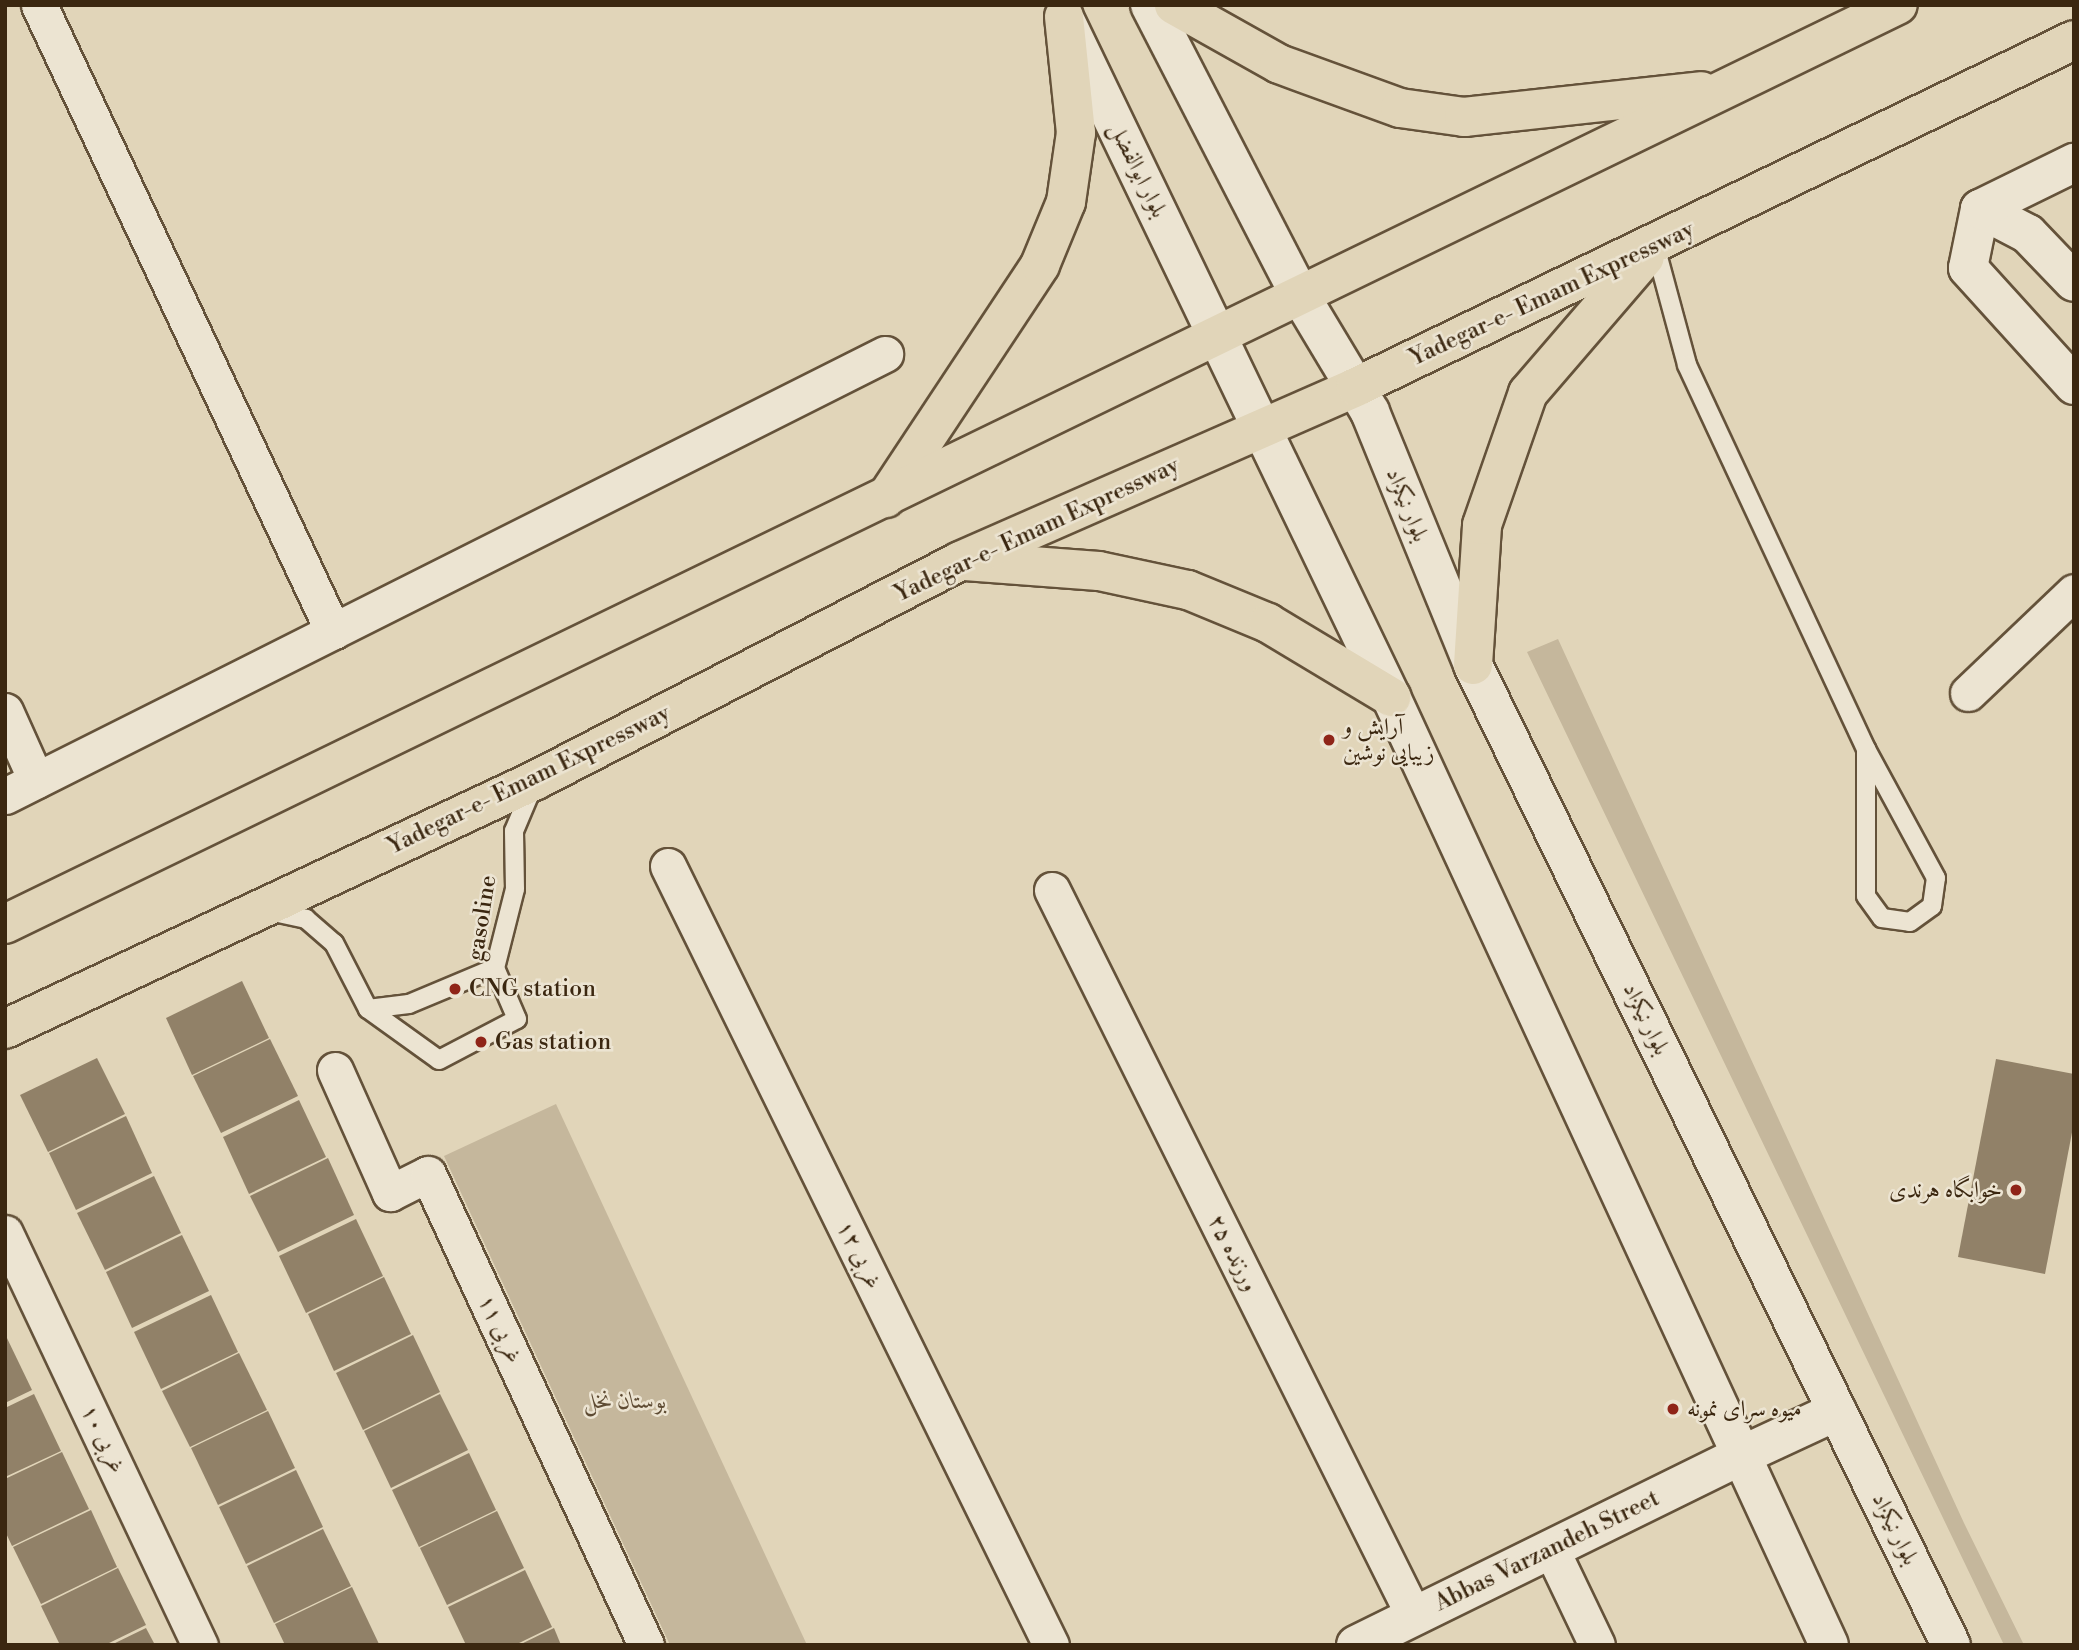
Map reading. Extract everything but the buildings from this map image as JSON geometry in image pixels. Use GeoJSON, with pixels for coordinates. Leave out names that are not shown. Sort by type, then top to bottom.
{"type":"FeatureCollection","features":[{"type":"Feature","properties":{"kind":"highway"},"geometry":{"type":"LineString","coordinates":[[1174,5],[1279,64],[1401,108],[1464,117],[1728,88]]}},
{"type":"Feature","properties":{"kind":"highway"},"geometry":{"type":"LineString","coordinates":[[5,923],[885,501],[1217,335],[1301,297],[1898,5]]}},
{"type":"Feature","properties":{"kind":"highway"},"geometry":{"type":"LineString","coordinates":[[885,501],[1040,265],[1066,202],[1076,133],[1061,11]]}},
{"type":"Feature","properties":{"kind":"highway","name":"Yadegar-e- Emam Expressway"},"geometry":{"type":"LineString","coordinates":[[5,1030],[536,780],[960,561],[1356,387],[1655,246],[2074,40]]}},
{"type":"Feature","properties":{"kind":"highway"},"geometry":{"type":"LineString","coordinates":[[1473,665],[1482,525],[1528,393],[1655,246]]}},
{"type":"Feature","properties":{"kind":"highway"},"geometry":{"type":"LineString","coordinates":[[960,561],[1099,571],[1188,590],[1268,623],[1391,698]]}},
{"type":"Feature","properties":{"kind":"main road"},"geometry":{"type":"LineString","coordinates":[[1150,5],[1301,297]]}},
{"type":"Feature","properties":{"kind":"main road","name":"بلوار ابوالفضل"},"geometry":{"type":"LineString","coordinates":[[1061,11],[1262,428]]}},
{"type":"Feature","properties":{"kind":"main road"},"geometry":{"type":"LineString","coordinates":[[1980,209],[2074,163]]}},
{"type":"Feature","properties":{"kind":"main road"},"geometry":{"type":"LineString","coordinates":[[1980,209],[2028,233],[2074,282]]}},
{"type":"Feature","properties":{"kind":"main road"},"geometry":{"type":"LineString","coordinates":[[1980,209],[1968,268],[2074,385]]}},
{"type":"Feature","properties":{"kind":"main road","name":"بلوار نیکزاد"},"geometry":{"type":"LineString","coordinates":[[1301,297],[1356,387],[1473,665],[1951,1645]]}},
{"type":"Feature","properties":{"kind":"main road"},"geometry":{"type":"LineString","coordinates":[[1262,428],[1391,698],[1738,1457],[1829,1645]]}},
{"type":"Feature","properties":{"kind":"main road","name":"Abbas Varzandeh Street"},"geometry":{"type":"LineString","coordinates":[[1356,1645],[1837,1411]]}},
{"type":"Feature","properties":{"kind":"street"},"geometry":{"type":"LineString","coordinates":[[39,5],[332,631]]}},
{"type":"Feature","properties":{"kind":"street"},"geometry":{"type":"LineString","coordinates":[[5,796],[885,354]]}},
{"type":"Feature","properties":{"kind":"street"},"geometry":{"type":"LineString","coordinates":[[1968,693],[2074,592]]}},
{"type":"Feature","properties":{"kind":"street"},"geometry":{"type":"LineString","coordinates":[[5,711],[36,780]]}},
{"type":"Feature","properties":{"kind":"street","name":"غربی ۱۲"},"geometry":{"type":"LineString","coordinates":[[668,866],[1051,1645]]}},
{"type":"Feature","properties":{"kind":"street","name":"ورزنده ۲۵"},"geometry":{"type":"LineString","coordinates":[[1052,890],[1415,1616]]}},
{"type":"Feature","properties":{"kind":"street","name":"غربی ۱۱"},"geometry":{"type":"LineString","coordinates":[[335,1070],[390,1193],[428,1174],[646,1645]]}},
{"type":"Feature","properties":{"kind":"street","name":"غربی ۱۰"},"geometry":{"type":"LineString","coordinates":[[5,1233],[200,1645]]}},
{"type":"Feature","properties":{"kind":"street"},"geometry":{"type":"LineString","coordinates":[[1551,1549],[1597,1645]]}},
{"type":"Feature","properties":{"kind":"lane"},"geometry":{"type":"LineString","coordinates":[[1655,246],[1687,365],[1866,749],[1936,878],[1932,906],[1910,922],[1882,918],[1866,896],[1866,749]]}},
{"type":"Feature","properties":{"kind":"lane","name":"gasoline"},"geometry":{"type":"LineString","coordinates":[[368,1009],[439,1060],[517,1018],[495,968],[514,889],[514,831],[536,780]]}},
{"type":"Feature","properties":{"kind":"lane"},"geometry":{"type":"LineString","coordinates":[[262,909],[306,919],[334,943],[368,1009],[409,1004],[495,968]]}},
{"type":"Feature","properties":{"kind":"green space"},"geometry":{"type":"Polygon","coordinates":[[[1558,639],[1964,1523],[2024,1645],[2004,1645],[1527,652],[1558,639]]]}},
{"type":"Feature","properties":{"kind":"green space","name":"بوستان نخل"},"geometry":{"type":"Polygon","coordinates":[[[556,1104],[807,1645],[670,1645],[444,1156],[556,1104]]]}},
{"type":"Feature","properties":{"kind":"place","name":"آرایش و زیبایی نوشین"},"geometry":{"type":"Point","coordinates":[1329,740]}},
{"type":"Feature","properties":{"kind":"place","name":"CNG station"},"geometry":{"type":"Point","coordinates":[455,989]}},
{"type":"Feature","properties":{"kind":"place","name":"Gas station"},"geometry":{"type":"Point","coordinates":[481,1042]}},
{"type":"Feature","properties":{"kind":"place","name":"خوابگاه هرندی"},"geometry":{"type":"Point","coordinates":[2016,1190]}},
{"type":"Feature","properties":{"kind":"place","name":"میوه سرای نمونه"},"geometry":{"type":"Point","coordinates":[1673,1409]}}]}
